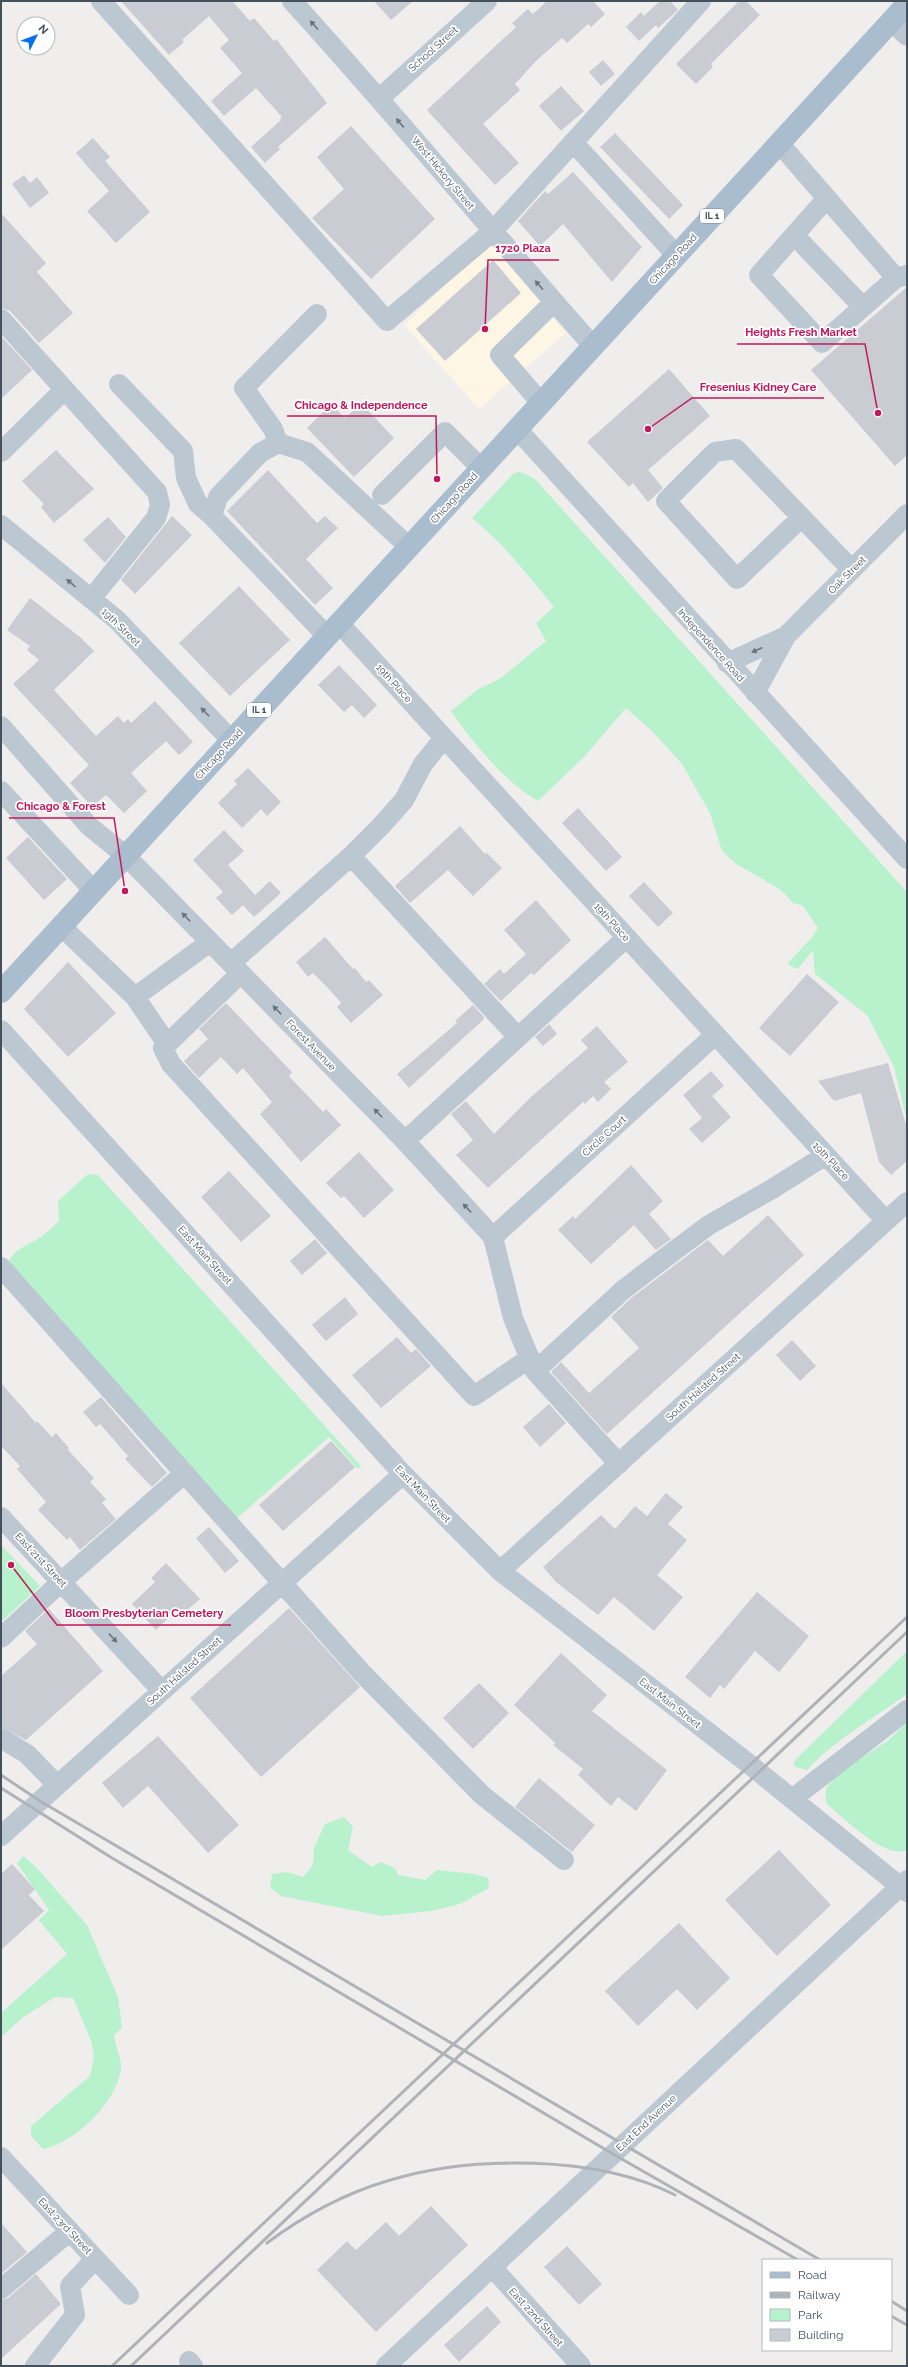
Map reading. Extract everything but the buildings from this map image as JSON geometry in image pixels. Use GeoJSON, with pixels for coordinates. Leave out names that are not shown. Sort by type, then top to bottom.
{"type":"FeatureCollection","features":[{"type":"Feature","properties":{"kind":"main road","name":"Chicago Road"},"geometry":{"type":"LineString","coordinates":[[1,992],[907,4]]}},
{"type":"Feature","properties":{"kind":"street"},"geometry":{"type":"LineString","coordinates":[[101,1],[387,321],[492,232],[701,1]]}},
{"type":"Feature","properties":{"kind":"street","name":"West Hickory Street"},"geometry":{"type":"LineString","coordinates":[[292,1],[380,98],[492,232],[593,346]]}},
{"type":"Feature","properties":{"kind":"street","name":"School Street"},"geometry":{"type":"LineString","coordinates":[[380,98],[482,3]]}},
{"type":"Feature","properties":{"kind":"street"},"geometry":{"type":"LineString","coordinates":[[891,21],[907,36]]}},
{"type":"Feature","properties":{"kind":"street"},"geometry":{"type":"LineString","coordinates":[[573,142],[676,255]]}},
{"type":"Feature","properties":{"kind":"street"},"geometry":{"type":"LineString","coordinates":[[779,143],[827,198],[901,276],[822,343],[759,275],[827,198]]}},
{"type":"Feature","properties":{"kind":"street"},"geometry":{"type":"LineString","coordinates":[[794,235],[863,307]]}},
{"type":"Feature","properties":{"kind":"street"},"geometry":{"type":"LineString","coordinates":[[541,403],[500,355],[554,302]]}},
{"type":"Feature","properties":{"kind":"street"},"geometry":{"type":"LineString","coordinates":[[278,443],[273,429],[244,388],[317,314]]}},
{"type":"Feature","properties":{"kind":"street"},"geometry":{"type":"LineString","coordinates":[[1,319],[157,492],[160,505],[156,518],[91,599]]}},
{"type":"Feature","properties":{"kind":"street","name":"19th Place"},"geometry":{"type":"LineString","coordinates":[[119,384],[183,451],[186,478],[198,504],[333,629],[444,738],[886,1221]]}},
{"type":"Feature","properties":{"kind":"street"},"geometry":{"type":"LineString","coordinates":[[1,452],[64,390]]}},
{"type":"Feature","properties":{"kind":"street","name":"Independence Road"},"geometry":{"type":"LineString","coordinates":[[517,429],[727,663],[907,859]]}},
{"type":"Feature","properties":{"kind":"street"},"geometry":{"type":"LineString","coordinates":[[382,495],[445,432],[482,468]]}},
{"type":"Feature","properties":{"kind":"street"},"geometry":{"type":"LineString","coordinates":[[212,516],[218,497],[260,453],[278,443],[307,452],[409,547]]}},
{"type":"Feature","properties":{"kind":"street"},"geometry":{"type":"LineString","coordinates":[[802,518],[737,579],[666,501],[715,452],[736,449],[852,570]]}},
{"type":"Feature","properties":{"kind":"street","name":"Oak Street"},"geometry":{"type":"LineString","coordinates":[[755,693],[786,636],[907,514]]}},
{"type":"Feature","properties":{"kind":"street","name":"19th Street"},"geometry":{"type":"LineString","coordinates":[[1,525],[117,620],[232,740]]}},
{"type":"Feature","properties":{"kind":"street","name":"Oak Street"},"geometry":{"type":"LineString","coordinates":[[727,663],[786,636]]}},
{"type":"Feature","properties":{"kind":"street","name":"Forest Avenue"},"geometry":{"type":"LineString","coordinates":[[1,726],[89,826],[126,856],[405,1141],[493,1237]]}},
{"type":"Feature","properties":{"kind":"street"},"geometry":{"type":"LineString","coordinates":[[444,738],[423,764],[404,800],[381,826],[236,968],[163,1048],[170,1064],[474,1396],[532,1365],[623,1290],[675,1249],[709,1225],[772,1189],[826,1155]]}},
{"type":"Feature","properties":{"kind":"street"},"geometry":{"type":"LineString","coordinates":[[1,791],[94,891]]}},
{"type":"Feature","properties":{"kind":"street"},"geometry":{"type":"LineString","coordinates":[[351,856],[517,1036]]}},
{"type":"Feature","properties":{"kind":"street"},"geometry":{"type":"LineString","coordinates":[[61,926],[136,997],[167,1044]]}},
{"type":"Feature","properties":{"kind":"street"},"geometry":{"type":"LineString","coordinates":[[405,1141],[517,1036],[626,938]]}},
{"type":"Feature","properties":{"kind":"street"},"geometry":{"type":"LineString","coordinates":[[136,997],[210,942]]}},
{"type":"Feature","properties":{"kind":"street","name":"East Main Street"},"geometry":{"type":"LineString","coordinates":[[1,1030],[403,1474],[500,1571],[905,1886]]}},
{"type":"Feature","properties":{"kind":"street","name":"Circle Court"},"geometry":{"type":"LineString","coordinates":[[493,1237],[715,1035]]}},
{"type":"Feature","properties":{"kind":"street","name":"South Halsted Street"},"geometry":{"type":"LineString","coordinates":[[500,1571],[907,1202]]}},
{"type":"Feature","properties":{"kind":"street"},"geometry":{"type":"LineString","coordinates":[[493,1237],[513,1318],[532,1365],[619,1464]]}},
{"type":"Feature","properties":{"kind":"street"},"geometry":{"type":"LineString","coordinates":[[1,1267],[362,1673],[482,1795],[564,1860]]}},
{"type":"Feature","properties":{"kind":"street"},"geometry":{"type":"LineString","coordinates":[[1,1638],[61,1582],[185,1473]]}},
{"type":"Feature","properties":{"kind":"street","name":"South Halsted Street"},"geometry":{"type":"LineString","coordinates":[[1,1836],[403,1474]]}},
{"type":"Feature","properties":{"kind":"street","name":"East 21st Street"},"geometry":{"type":"LineString","coordinates":[[1,1517],[162,1691]]}},
{"type":"Feature","properties":{"kind":"street"},"geometry":{"type":"LineString","coordinates":[[792,1798],[907,1710]]}},
{"type":"Feature","properties":{"kind":"street"},"geometry":{"type":"LineString","coordinates":[[1,1738],[27,1754],[57,1785]]}},
{"type":"Feature","properties":{"kind":"street","name":"East End Avenue"},"geometry":{"type":"LineString","coordinates":[[386,2366],[905,1886]]}},
{"type":"Feature","properties":{"kind":"street","name":"East 23rd Street"},"geometry":{"type":"LineString","coordinates":[[1,2157],[129,2295]]}},
{"type":"Feature","properties":{"kind":"street"},"geometry":{"type":"LineString","coordinates":[[1,2289],[70,2231]]}},
{"type":"Feature","properties":{"kind":"street"},"geometry":{"type":"LineString","coordinates":[[35,2366],[75,2315],[70,2286],[95,2259]]}},
{"type":"Feature","properties":{"kind":"street","name":"East 22nd Street"},"geometry":{"type":"LineString","coordinates":[[492,2267],[581,2366]]}},
{"type":"Feature","properties":{"kind":"shaded area"},"geometry":{"type":"Polygon","coordinates":[[[490,242],[566,333],[479,409],[404,325],[490,242]]]}},
{"type":"Feature","properties":{"kind":"green space"},"geometry":{"type":"Polygon","coordinates":[[[520,472],[534,478],[907,892],[907,1121],[894,1067],[867,1015],[815,974],[813,950],[798,969],[790,966],[788,963],[812,937],[818,928],[803,906],[793,903],[781,890],[735,863],[722,851],[710,813],[682,764],[651,730],[626,708],[585,756],[538,801],[502,773],[490,761],[479,749],[451,711],[477,690],[501,678],[546,641],[536,623],[554,607],[495,538],[472,518],[514,473],[520,472]]]}},
{"type":"Feature","properties":{"kind":"green space"},"geometry":{"type":"Polygon","coordinates":[[[88,1174],[98,1175],[361,1466],[358,1469],[329,1437],[235,1520],[8,1264],[16,1252],[42,1236],[59,1221],[58,1201],[88,1174]]]}},
{"type":"Feature","properties":{"kind":"green space"},"geometry":{"type":"Polygon","coordinates":[[[1,1545],[40,1586],[1,1622],[1,1545]]]}},
{"type":"Feature","properties":{"kind":"green space"},"geometry":{"type":"Polygon","coordinates":[[[907,1651],[907,1694],[842,1739],[807,1770],[796,1767],[793,1764],[796,1759],[907,1651]]]}},
{"type":"Feature","properties":{"kind":"green space"},"geometry":{"type":"Polygon","coordinates":[[[907,1722],[907,1850],[898,1851],[888,1849],[877,1844],[865,1836],[827,1804],[825,1792],[829,1784],[841,1771],[889,1740],[907,1722]]]}},
{"type":"Feature","properties":{"kind":"green space"},"geometry":{"type":"Polygon","coordinates":[[[344,1817],[353,1827],[348,1850],[372,1867],[381,1862],[395,1868],[398,1875],[425,1880],[437,1870],[474,1874],[488,1878],[489,1888],[460,1904],[431,1911],[382,1916],[281,1896],[270,1888],[272,1874],[286,1872],[303,1877],[313,1865],[314,1848],[325,1824],[344,1817]]]}},
{"type":"Feature","properties":{"kind":"green space"},"geometry":{"type":"Polygon","coordinates":[[[23,1856],[37,1868],[87,1925],[118,1997],[122,2028],[114,2035],[121,2065],[119,2078],[113,2092],[94,2118],[81,2129],[68,2139],[43,2149],[31,2136],[31,2126],[90,2076],[94,2056],[91,2041],[73,1998],[55,1997],[22,2018],[1,2037],[1,2013],[67,1954],[39,1920],[49,1910],[17,1863],[23,1856]]]}},
{"type":"Feature","properties":{"kind":"railway"},"geometry":{"type":"LineString","coordinates":[[112,2366],[907,1617]]}},
{"type":"Feature","properties":{"kind":"railway"},"geometry":{"type":"LineString","coordinates":[[131,2366],[907,1632]]}},
{"type":"Feature","properties":{"kind":"railway"},"geometry":{"type":"LineString","coordinates":[[1,1775],[40,1801],[818,2259]]}},
{"type":"Feature","properties":{"kind":"railway"},"geometry":{"type":"LineString","coordinates":[[1,1788],[112,1858],[613,2154],[796,2259]]}},
{"type":"Feature","properties":{"kind":"railway"},"geometry":{"type":"LineString","coordinates":[[267,2243],[309,2215],[355,2192],[420,2172],[456,2167],[494,2163],[533,2163],[572,2166],[609,2172],[644,2182],[675,2195]]}},
{"type":"Feature","properties":{"kind":"railway"},"geometry":{"type":"LineString","coordinates":[[892,2302],[907,2311]]}},
{"type":"Feature","properties":{"kind":"railway"},"geometry":{"type":"LineString","coordinates":[[892,2317],[907,2325]]}},
{"type":"Feature","properties":{"kind":"place","name":"1720 Plaza"},"geometry":{"type":"Point","coordinates":[485,329]}},
{"type":"Feature","properties":{"kind":"place","name":"Heights Fresh Market"},"geometry":{"type":"Point","coordinates":[878,413]}},
{"type":"Feature","properties":{"kind":"place","name":"Fresenius Kidney Care"},"geometry":{"type":"Point","coordinates":[648,429]}},
{"type":"Feature","properties":{"kind":"place","name":"Chicago & Independence"},"geometry":{"type":"Point","coordinates":[437,479]}},
{"type":"Feature","properties":{"kind":"place","name":"Chicago & Forest"},"geometry":{"type":"Point","coordinates":[125,891]}},
{"type":"Feature","properties":{"kind":"place","name":"Bloom Presbyterian Cemetery"},"geometry":{"type":"Point","coordinates":[11,1565]}}]}
